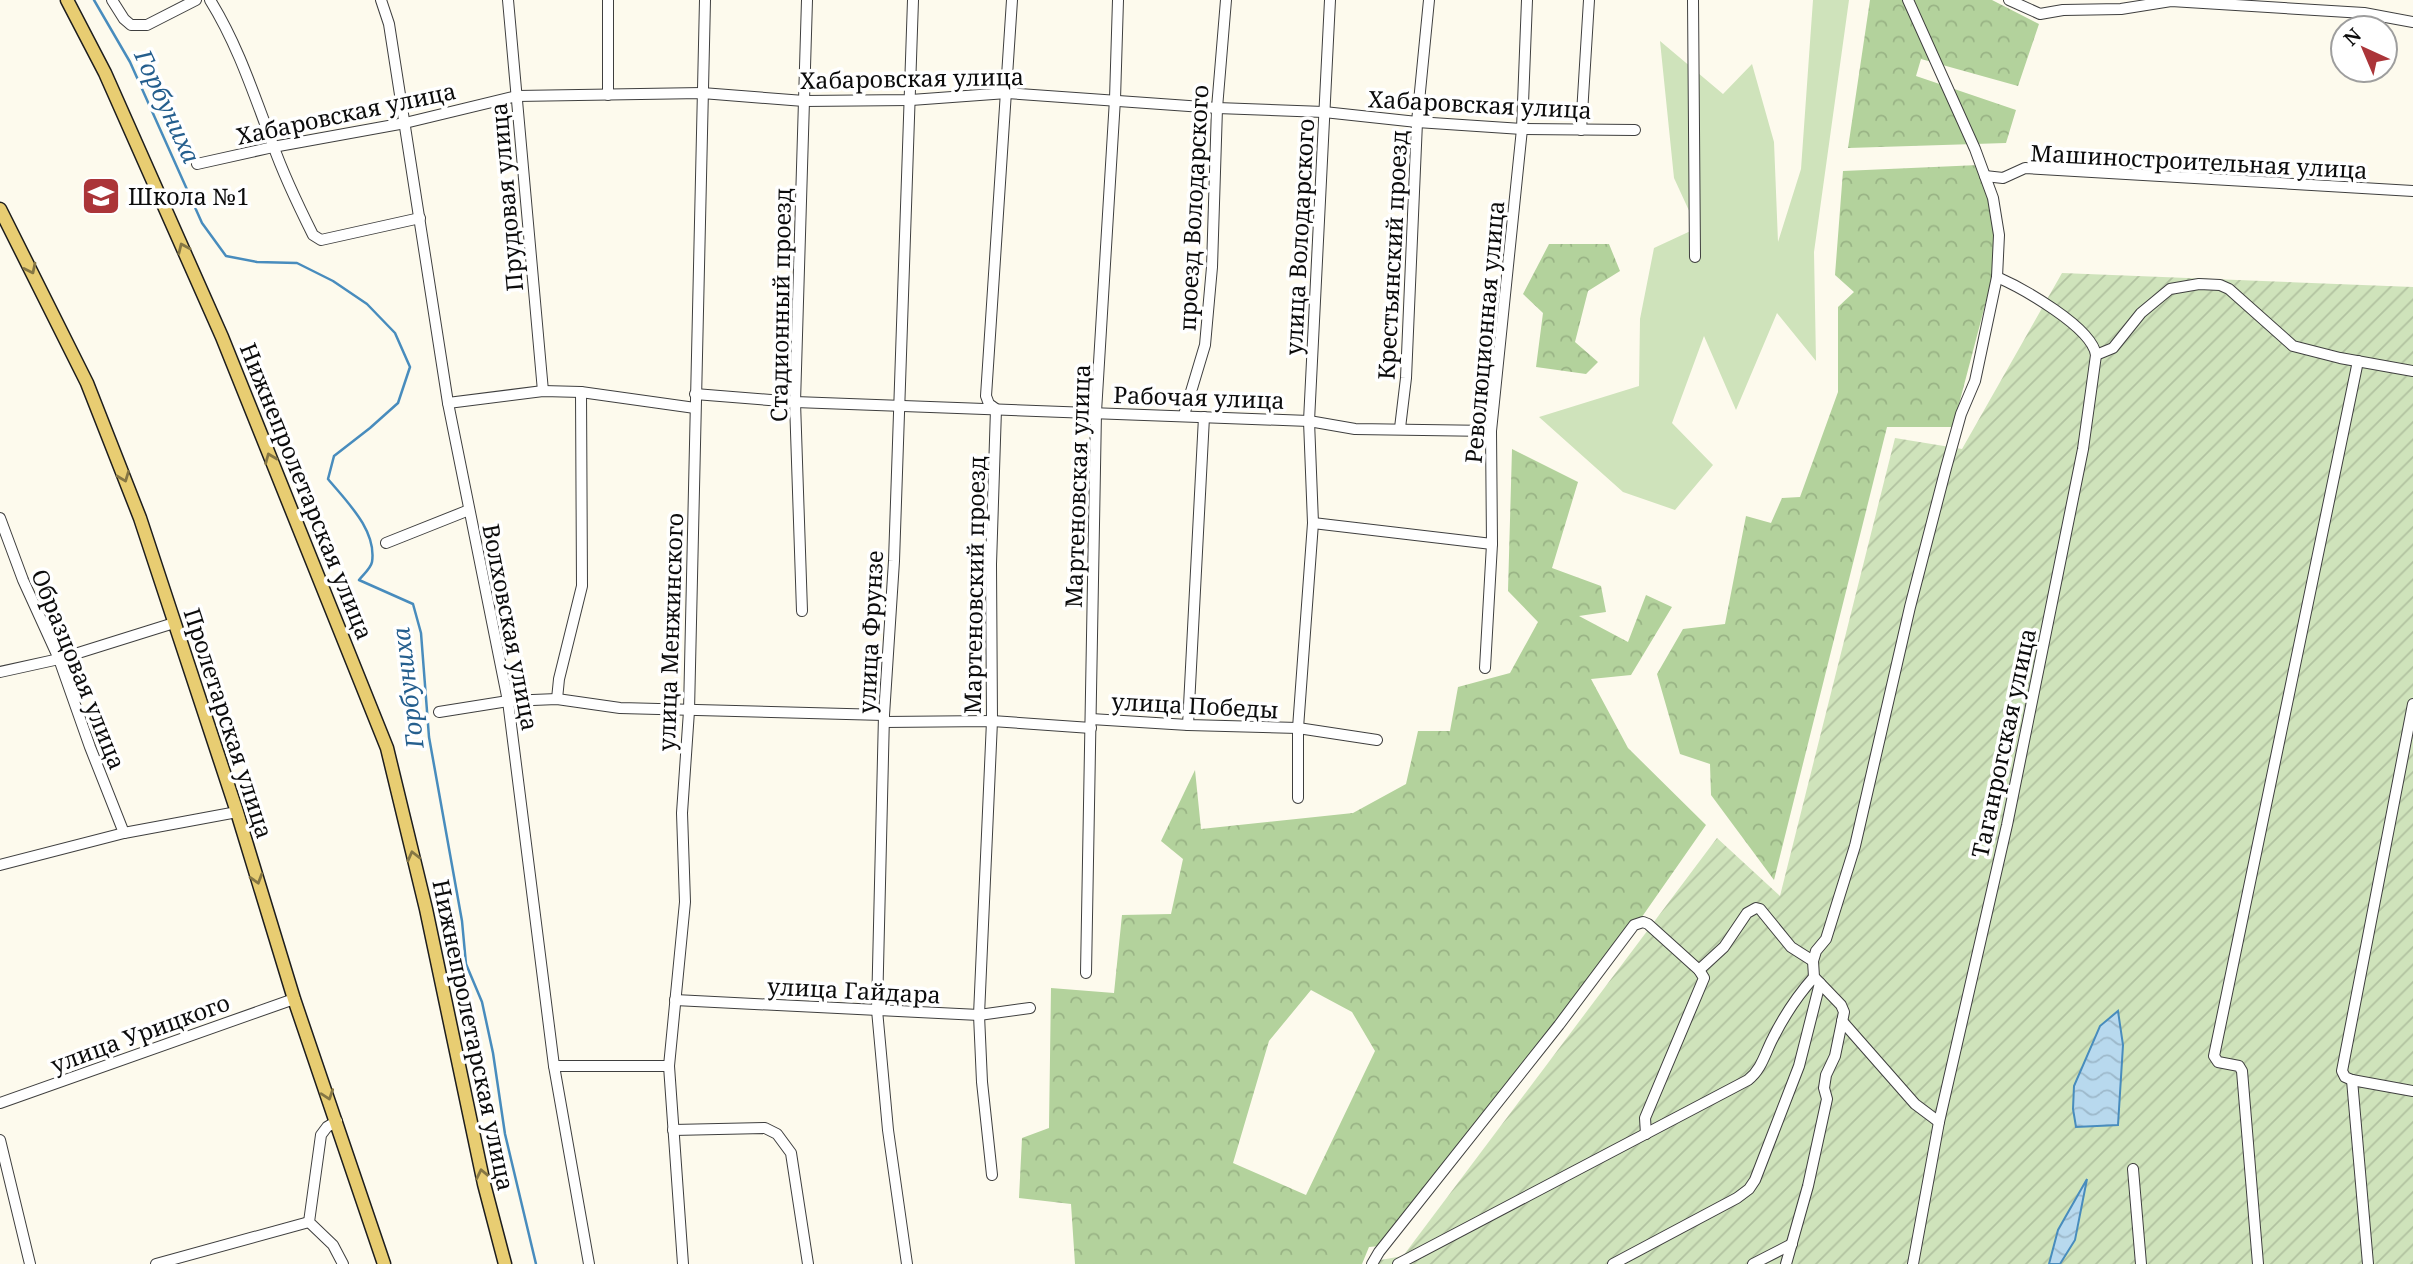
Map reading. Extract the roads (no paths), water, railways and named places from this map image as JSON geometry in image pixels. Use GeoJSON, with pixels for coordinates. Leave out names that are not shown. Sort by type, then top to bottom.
{"type":"FeatureCollection","features":[{"type":"Feature","properties":{"kind":"main road","name":"Нижнепролетарская улица"},"geometry":{"type":"LineString","coordinates":[[67,0],[105,73],[222,337],[387,748],[426,909],[484,1184],[505,1264]]}},
{"type":"Feature","properties":{"kind":"main road","name":"Пролетарская улица"},"geometry":{"type":"LineString","coordinates":[[0,209],[92,394],[140,517],[237,811],[294,999],[384,1264]]}},
{"type":"Feature","properties":{"kind":"street"},"geometry":{"type":"LineString","coordinates":[[112,0],[131,25],[147,25],[196,0]]}},
{"type":"Feature","properties":{"kind":"street"},"geometry":{"type":"LineString","coordinates":[[210,0],[249,79],[273,147],[313,235],[321,240],[420,218]]}},
{"type":"Feature","properties":{"kind":"street","name":"Волховская улица"},"geometry":{"type":"LineString","coordinates":[[381,0],[389,24],[448,402],[508,701],[554,1066],[589,1264]]}},
{"type":"Feature","properties":{"kind":"street","name":"Прудовая улица"},"geometry":{"type":"LineString","coordinates":[[508,0],[542,391]]}},
{"type":"Feature","properties":{"kind":"street"},"geometry":{"type":"LineString","coordinates":[[608,0],[608,94]]}},
{"type":"Feature","properties":{"kind":"street","name":"улица Менжинского"},"geometry":{"type":"LineString","coordinates":[[683,1264],[669,1066],[685,902],[682,813],[689,711],[705,0]]}},
{"type":"Feature","properties":{"kind":"street","name":"Стадионный проезд"},"geometry":{"type":"LineString","coordinates":[[802,611],[795,402],[807,0]]}},
{"type":"Feature","properties":{"kind":"street","name":"улица Фрунзе"},"geometry":{"type":"LineString","coordinates":[[907,1264],[888,1130],[877,1010],[884,718],[894,561],[913,0]]}},
{"type":"Feature","properties":{"kind":"street","name":"Мартеновский проезд"},"geometry":{"type":"LineString","coordinates":[[992,1175],[982,1082],[979,1015],[992,721],[991,564],[996,409],[989,404],[986,396],[1012,0]]}},
{"type":"Feature","properties":{"kind":"street","name":"Мартеновская улица"},"geometry":{"type":"LineString","coordinates":[[1087,973],[1096,412],[1115,99],[1118,0]]}},
{"type":"Feature","properties":{"kind":"street","name":"проезд Володарского"},"geometry":{"type":"LineString","coordinates":[[1185,415],[1205,345],[1212,267],[1217,108],[1226,0]]}},
{"type":"Feature","properties":{"kind":"street","name":"улица Володарского"},"geometry":{"type":"LineString","coordinates":[[1298,798],[1298,728],[1313,523],[1309,421],[1329,0]]}},
{"type":"Feature","properties":{"kind":"street","name":"Крестьянский проезд"},"geometry":{"type":"LineString","coordinates":[[1400,428],[1406,378],[1417,122],[1429,0]]}},
{"type":"Feature","properties":{"kind":"street","name":"Революционная улица"},"geometry":{"type":"LineString","coordinates":[[1485,668],[1492,544],[1491,431],[1522,129],[1527,0]]}},
{"type":"Feature","properties":{"kind":"street"},"geometry":{"type":"LineString","coordinates":[[1581,130],[1589,0]]}},
{"type":"Feature","properties":{"kind":"street"},"geometry":{"type":"LineString","coordinates":[[1693,0],[1695,257]]}},
{"type":"Feature","properties":{"kind":"street"},"geometry":{"type":"LineString","coordinates":[[1613,1264],[1738,1198],[1755,1180],[1799,1066],[1817,980],[1813,961],[1816,951],[1826,939],[1855,846],[1910,607],[1961,414],[1975,381],[1997,277],[1999,235],[1993,198],[1908,0]]}},
{"type":"Feature","properties":{"kind":"street"},"geometry":{"type":"LineString","coordinates":[[2009,0],[2040,14],[2063,10],[2121,9],[2171,1],[2364,13],[2413,22]]}},
{"type":"Feature","properties":{"kind":"street","name":"Хабаровская улица"},"geometry":{"type":"LineString","coordinates":[[197,164],[405,123],[517,96],[702,93],[804,101],[911,100],[1007,93],[1217,108],[1324,112],[1522,129],[1635,130]]}},
{"type":"Feature","properties":{"kind":"street","name":"Машиностроительная улица"},"geometry":{"type":"LineString","coordinates":[[1984,176],[2003,178],[2025,168],[2413,191]]}},
{"type":"Feature","properties":{"kind":"street"},"geometry":{"type":"LineString","coordinates":[[1997,277],[2022,288],[2068,319],[2095,346],[2096,355],[2113,348],[2141,313],[2170,289],[2220,285],[2229,289],[2293,346],[2413,371]]}},
{"type":"Feature","properties":{"kind":"street","name":"Таганрогская улица"},"geometry":{"type":"LineString","coordinates":[[1913,1264],[1939,1122],[2007,825],[2082,449],[2096,355]]}},
{"type":"Feature","properties":{"kind":"street"},"geometry":{"type":"LineString","coordinates":[[2258,1264],[2242,1071],[2239,1066],[2218,1062],[2214,1056],[2358,361]]}},
{"type":"Feature","properties":{"kind":"street"},"geometry":{"type":"LineString","coordinates":[[448,402],[542,391],[581,392],[695,408]]}},
{"type":"Feature","properties":{"kind":"street"},"geometry":{"type":"LineString","coordinates":[[557,699],[559,679],[582,586],[581,392]]}},
{"type":"Feature","properties":{"kind":"street","name":"Рабочая улица"},"geometry":{"type":"LineString","coordinates":[[695,394],[899,407],[1309,421],[1355,429],[1491,431]]}},
{"type":"Feature","properties":{"kind":"street"},"geometry":{"type":"LineString","coordinates":[[1188,726],[1204,417]]}},
{"type":"Feature","properties":{"kind":"street"},"geometry":{"type":"LineString","coordinates":[[386,542],[470,510]]}},
{"type":"Feature","properties":{"kind":"street","name":"Образцовая улица"},"geometry":{"type":"LineString","coordinates":[[0,517],[23,580],[60,659],[89,747],[124,833]]}},
{"type":"Feature","properties":{"kind":"street"},"geometry":{"type":"LineString","coordinates":[[1313,523],[1492,544]]}},
{"type":"Feature","properties":{"kind":"street"},"geometry":{"type":"LineString","coordinates":[[0,672],[60,659],[174,623]]}},
{"type":"Feature","properties":{"kind":"street","name":"улица Победы"},"geometry":{"type":"LineString","coordinates":[[439,712],[508,701],[557,699],[620,708],[689,711],[1298,728],[1377,740]]}},
{"type":"Feature","properties":{"kind":"street"},"geometry":{"type":"LineString","coordinates":[[2413,704],[2342,1071],[2351,1080],[2413,1091]]}},
{"type":"Feature","properties":{"kind":"street"},"geometry":{"type":"LineString","coordinates":[[0,865],[124,833],[237,811]]}},
{"type":"Feature","properties":{"kind":"street"},"geometry":{"type":"LineString","coordinates":[[1699,970],[1724,947],[1747,914],[1756,908],[1760,909],[1791,947],[1813,961]]}},
{"type":"Feature","properties":{"kind":"street"},"geometry":{"type":"LineString","coordinates":[[1372,1264],[1634,925],[1643,922],[1699,970],[1704,978],[1645,1118],[1646,1134]]}},
{"type":"Feature","properties":{"kind":"street"},"geometry":{"type":"LineString","coordinates":[[1786,1264],[1808,1186],[1827,1099],[1824,1088],[1826,1075],[1835,1056],[1844,1012],[1817,980]]}},
{"type":"Feature","properties":{"kind":"street"},"geometry":{"type":"LineString","coordinates":[[1398,1264],[1755,1075],[1799,994],[1817,980]]}},
{"type":"Feature","properties":{"kind":"street","name":"улица Урицкого"},"geometry":{"type":"LineString","coordinates":[[0,1103],[294,999]]}},
{"type":"Feature","properties":{"kind":"street","name":"улица Гайдара"},"geometry":{"type":"LineString","coordinates":[[675,1000],[979,1015],[1030,1007]]}},
{"type":"Feature","properties":{"kind":"street"},"geometry":{"type":"LineString","coordinates":[[1842,1021],[1915,1104],[1939,1122]]}},
{"type":"Feature","properties":{"kind":"street"},"geometry":{"type":"LineString","coordinates":[[554,1066],[669,1066]]}},
{"type":"Feature","properties":{"kind":"street"},"geometry":{"type":"LineString","coordinates":[[2351,1080],[2368,1264]]}},
{"type":"Feature","properties":{"kind":"street"},"geometry":{"type":"LineString","coordinates":[[309,1222],[321,1135],[337,1121]]}},
{"type":"Feature","properties":{"kind":"street"},"geometry":{"type":"LineString","coordinates":[[673,1130],[765,1128],[777,1134],[791,1153],[808,1264]]}},
{"type":"Feature","properties":{"kind":"street"},"geometry":{"type":"LineString","coordinates":[[0,1140],[30,1264]]}},
{"type":"Feature","properties":{"kind":"street"},"geometry":{"type":"LineString","coordinates":[[2133,1169],[2141,1264]]}},
{"type":"Feature","properties":{"kind":"street"},"geometry":{"type":"LineString","coordinates":[[156,1264],[309,1222]]}},
{"type":"Feature","properties":{"kind":"street"},"geometry":{"type":"LineString","coordinates":[[309,1222],[334,1245],[343,1264]]}},
{"type":"Feature","properties":{"kind":"street"},"geometry":{"type":"LineString","coordinates":[[1753,1264],[1792,1244]]}},
{"type":"Feature","properties":{"kind":"water"},"geometry":{"type":"Polygon","coordinates":[[[2118,1011],[2123,1045],[2118,1125],[2076,1127],[2073,1109],[2074,1086],[2100,1026],[2118,1011]]]}},
{"type":"Feature","properties":{"kind":"water"},"geometry":{"type":"Polygon","coordinates":[[[2087,1179],[2075,1240],[2060,1264],[2049,1264],[2058,1230],[2087,1179]]]}},
{"type":"Feature","properties":{"kind":"waterway","name":"Горбуниха"},"geometry":{"type":"LineString","coordinates":[[94,0],[130,62],[202,223],[226,256],[257,262],[297,263],[333,281],[367,304],[395,333],[410,367],[398,403],[334,456],[328,479],[359,517],[370,539],[372,562],[359,580],[413,604],[421,633],[429,737],[462,921],[466,964],[482,1002],[505,1134],[536,1264]]}},
{"type":"Feature","properties":{"kind":"place","name":"Школа №1"},"geometry":{"type":"Point","coordinates":[101,196]}}]}
